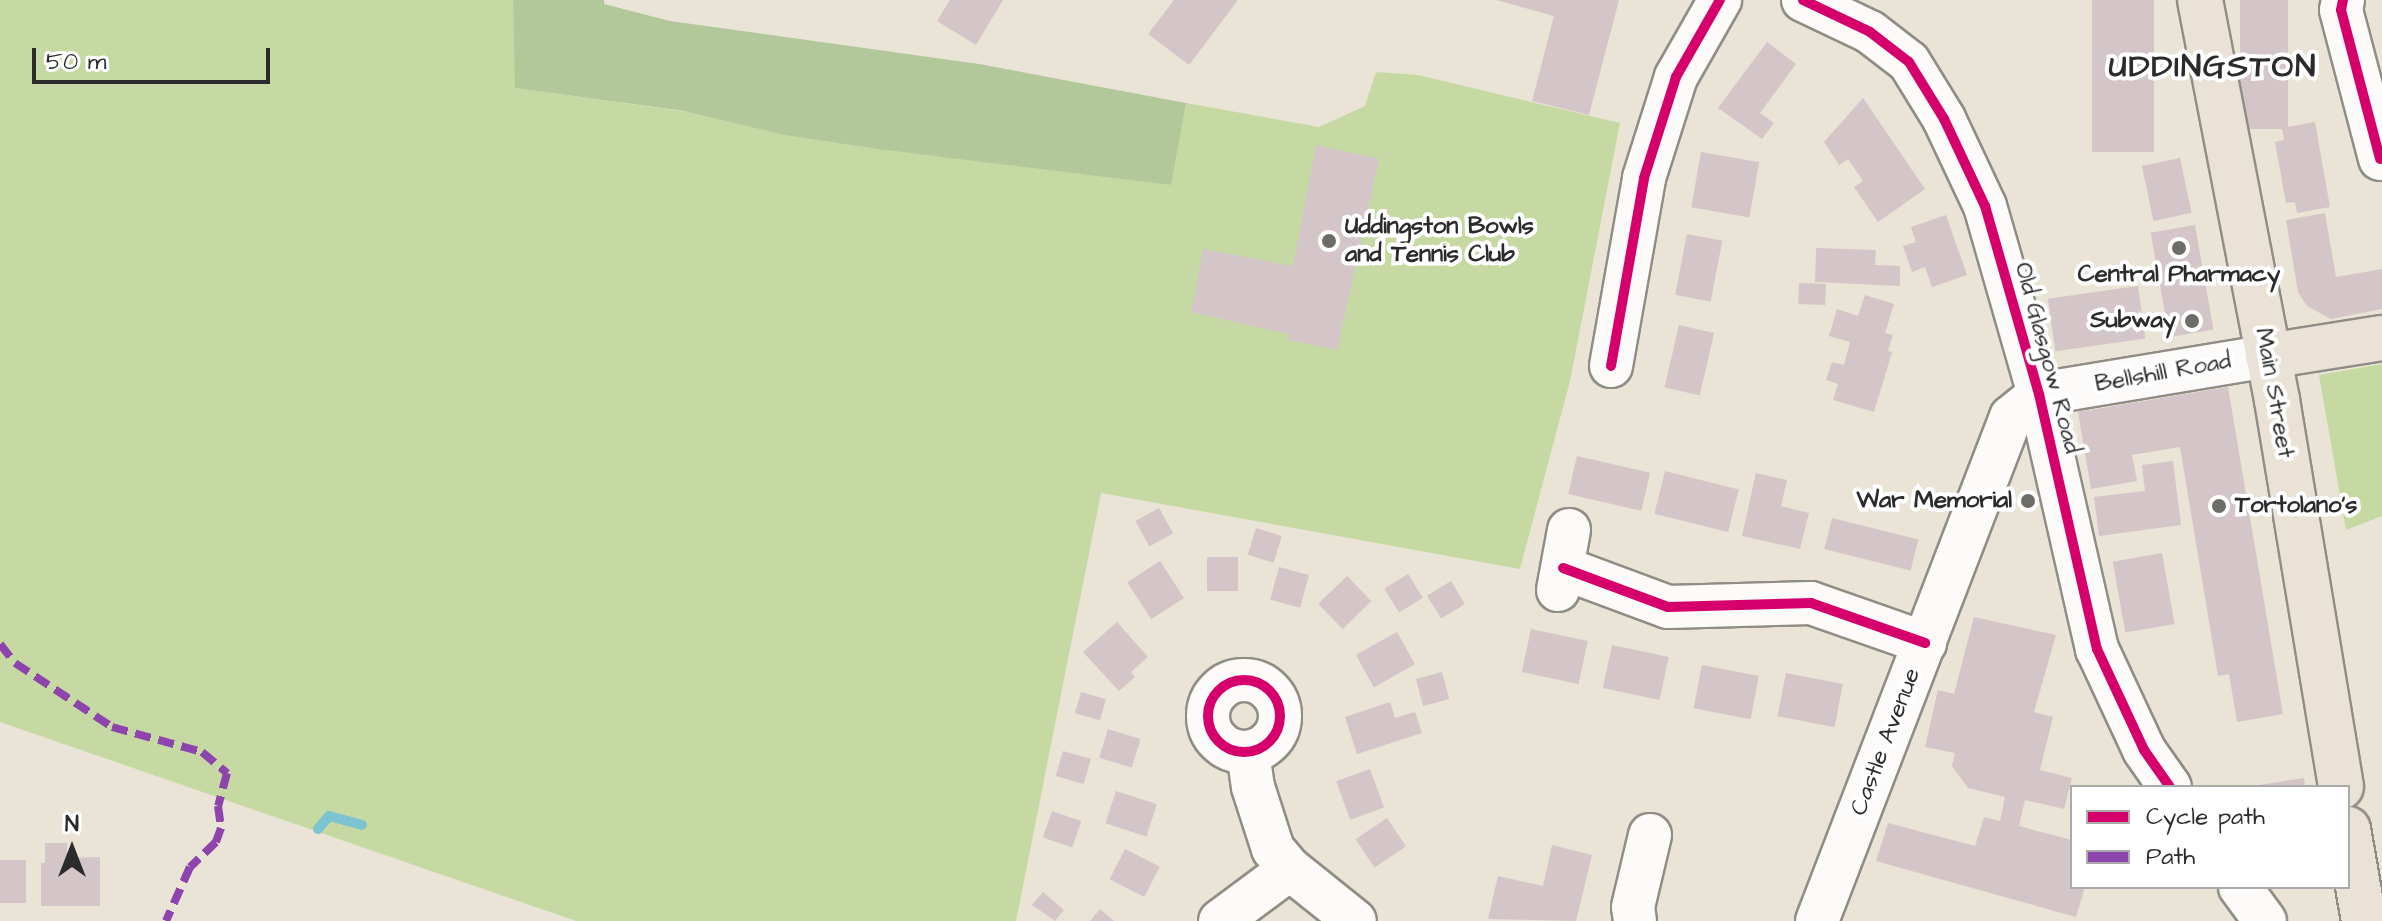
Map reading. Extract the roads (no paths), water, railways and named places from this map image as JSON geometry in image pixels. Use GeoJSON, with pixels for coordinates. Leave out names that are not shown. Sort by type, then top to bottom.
{"type":"FeatureCollection","features":[{"type":"Feature","properties":{"kind":"main road","name":"Main Street"},"geometry":{"type":"LineString","coordinates":[[2200,0],[2268,356],[2341,785]]}},
{"type":"Feature","properties":{"kind":"main road","name":"Bellshill Road"},"geometry":{"type":"LineString","coordinates":[[2268,356],[2382,338]]}},
{"type":"Feature","properties":{"kind":"main road"},"geometry":{"type":"LineString","coordinates":[[2350,840],[2364,921]]}},
{"type":"Feature","properties":{"kind":"street"},"geometry":{"type":"LineString","coordinates":[[1611,366],[1644,178],[1676,77],[1720,0]]}},
{"type":"Feature","properties":{"kind":"street","name":"Old Glasgow Road"},"geometry":{"type":"LineString","coordinates":[[1803,0],[1892,46],[1909,62],[1944,119],[1985,206],[2039,394],[2097,649],[2144,750],[2169,785]]}},
{"type":"Feature","properties":{"kind":"street"},"geometry":{"type":"LineString","coordinates":[[2343,0],[2341,10],[2380,159]]}},
{"type":"Feature","properties":{"kind":"street","name":"Bellshill Road"},"geometry":{"type":"LineString","coordinates":[[2039,394],[2268,356]]}},
{"type":"Feature","properties":{"kind":"street","name":"Castle Avenue"},"geometry":{"type":"LineString","coordinates":[[1817,921],[2011,417],[2039,394]]}},
{"type":"Feature","properties":{"kind":"street"},"geometry":{"type":"LineString","coordinates":[[1995,459],[2020,465],[2059,481]]}},
{"type":"Feature","properties":{"kind":"street"},"geometry":{"type":"LineString","coordinates":[[1563,563],[1668,607],[1811,603],[1925,643]]}},
{"type":"Feature","properties":{"kind":"street"},"geometry":{"type":"LineString","coordinates":[[1248,752],[1261,819],[1273,849],[1290,869],[1355,921]]}},
{"type":"Feature","properties":{"kind":"street"},"geometry":{"type":"LineString","coordinates":[[1635,921],[1633,907],[1650,835]]}},
{"type":"Feature","properties":{"kind":"street"},"geometry":{"type":"LineString","coordinates":[[1220,921],[1290,869]]}},
{"type":"Feature","properties":{"kind":"street"},"geometry":{"type":"LineString","coordinates":[[2241,889],[2265,921]]}},
{"type":"Feature","properties":{"kind":"waterway"},"geometry":{"type":"LineString","coordinates":[[318,829],[329,816],[362,825]]}},
{"type":"Feature","properties":{"kind":"place","name":"Uddingston Bowls and Tennis Club"},"geometry":{"type":"Point","coordinates":[1329,241]}},
{"type":"Feature","properties":{"kind":"place","name":"Central Pharmacy"},"geometry":{"type":"Point","coordinates":[2179,248]}},
{"type":"Feature","properties":{"kind":"place","name":"Subway"},"geometry":{"type":"Point","coordinates":[2192,321]}},
{"type":"Feature","properties":{"kind":"place","name":"War Memorial"},"geometry":{"type":"Point","coordinates":[2028,501]}},
{"type":"Feature","properties":{"kind":"place","name":"Tortolano's"},"geometry":{"type":"Point","coordinates":[2219,506]}},
{"type":"Feature","properties":{"kind":"district","name":"UDDINGSTON"},"geometry":{"type":"Point","coordinates":[2213,67]}}]}
